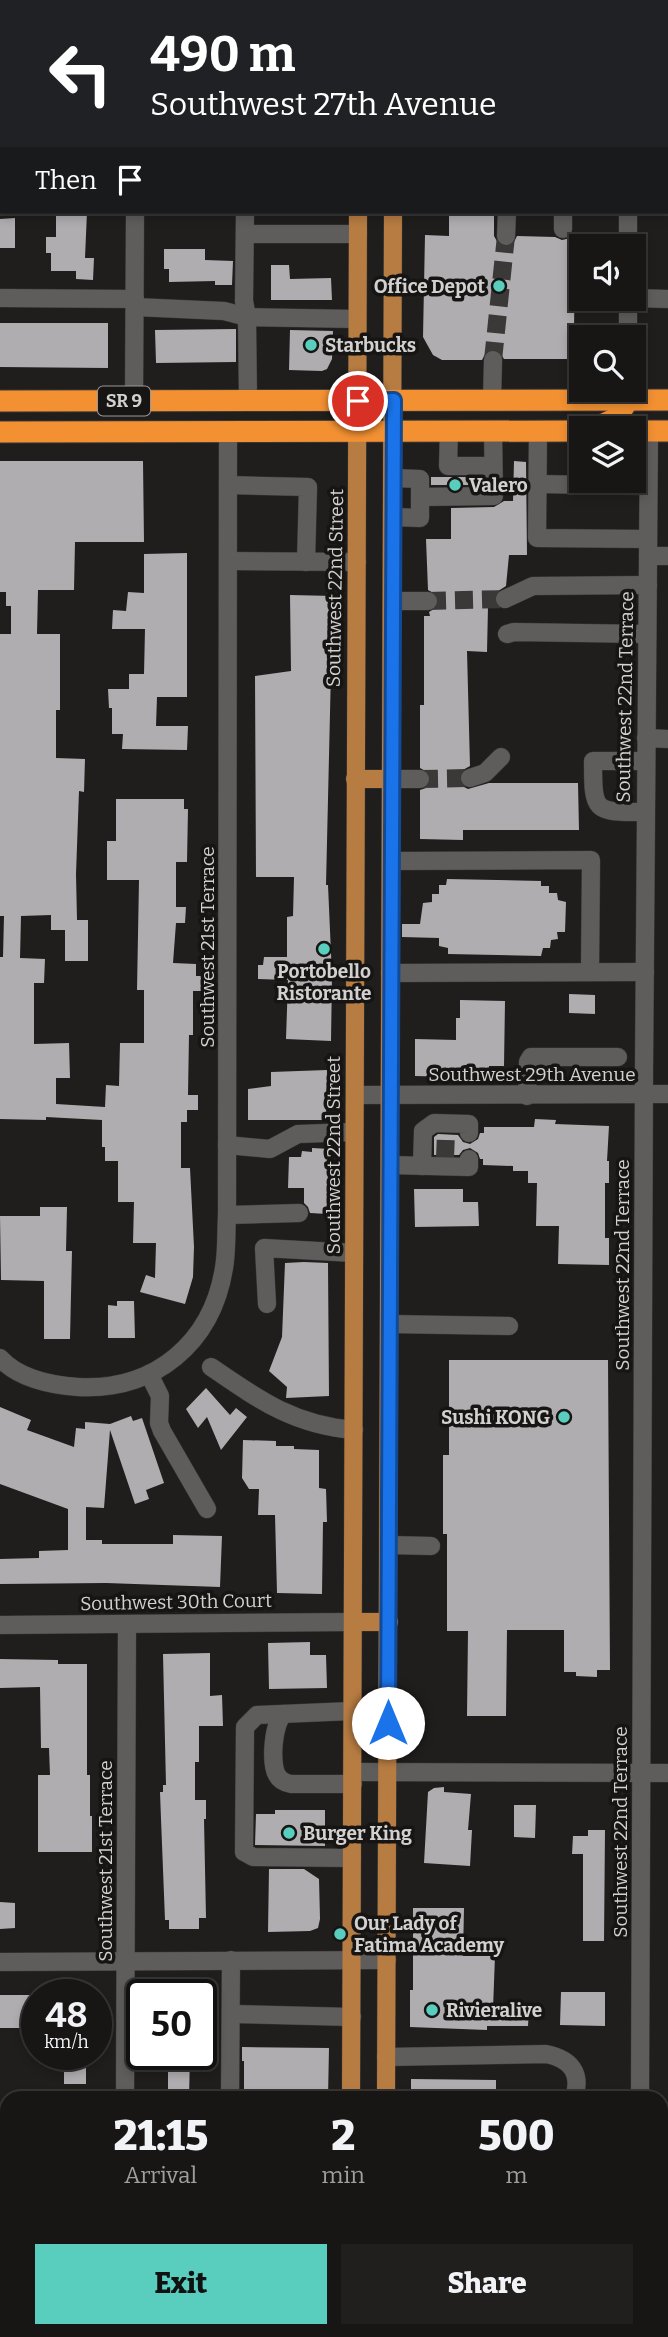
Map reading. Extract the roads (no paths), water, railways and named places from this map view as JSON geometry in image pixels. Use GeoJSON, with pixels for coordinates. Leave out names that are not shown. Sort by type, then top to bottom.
{"type":"FeatureCollection","features":[{"type":"Feature","properties":{"kind":"highway","name":"SR 9"},"geometry":{"type":"LineString","coordinates":[[0,401],[492,401],[569,398]]}},
{"type":"Feature","properties":{"kind":"highway","name":"SR 9"},"geometry":{"type":"LineString","coordinates":[[646,398],[668,400]]}},
{"type":"Feature","properties":{"kind":"highway"},"geometry":{"type":"LineString","coordinates":[[650,431],[653,421],[668,408]]}},
{"type":"Feature","properties":{"kind":"highway","name":"SR 9"},"geometry":{"type":"LineString","coordinates":[[0,432],[394,429],[569,431]]}},
{"type":"Feature","properties":{"kind":"main road","name":"Southwest 22nd Street"},"geometry":{"type":"LineString","coordinates":[[351,2091],[358,214]]}},
{"type":"Feature","properties":{"kind":"main road"},"geometry":{"type":"LineString","coordinates":[[386,2091],[393,214]]}},
{"type":"Feature","properties":{"kind":"main road"},"geometry":{"type":"LineString","coordinates":[[355,779],[391,779]]}},
{"type":"Feature","properties":{"kind":"main road"},"geometry":{"type":"LineString","coordinates":[[353,1622],[388,1622]]}},
{"type":"Feature","properties":{"kind":"street"},"geometry":{"type":"LineString","coordinates":[[134,401],[135,214]]}},
{"type":"Feature","properties":{"kind":"street"},"geometry":{"type":"LineString","coordinates":[[245,214],[244,301],[247,317],[248,401]]}},
{"type":"Feature","properties":{"kind":"street"},"geometry":{"type":"LineString","coordinates":[[506,236],[507,214]]}},
{"type":"Feature","properties":{"kind":"street"},"geometry":{"type":"LineString","coordinates":[[628,214],[628,234]]}},
{"type":"Feature","properties":{"kind":"street"},"geometry":{"type":"LineString","coordinates":[[245,234],[358,234]]}},
{"type":"Feature","properties":{"kind":"street"},"geometry":{"type":"LineString","coordinates":[[646,298],[668,299]]}},
{"type":"Feature","properties":{"kind":"street"},"geometry":{"type":"LineString","coordinates":[[0,299],[135,303],[224,311],[247,317],[357,319]]}},
{"type":"Feature","properties":{"kind":"street"},"geometry":{"type":"LineString","coordinates":[[492,401],[493,359]]}},
{"type":"Feature","properties":{"kind":"street"},"geometry":{"type":"LineString","coordinates":[[448,466],[449,430]]}},
{"type":"Feature","properties":{"kind":"street"},"geometry":{"type":"LineString","coordinates":[[420,498],[494,496],[493,430]]}},
{"type":"Feature","properties":{"kind":"street"},"geometry":{"type":"LineString","coordinates":[[538,430],[537,538],[648,547],[668,556]]}},
{"type":"Feature","properties":{"kind":"street","name":"Southwest 21st Terrace"},"geometry":{"type":"LineString","coordinates":[[0,1358],[19,1372],[54,1384],[92,1388],[149,1374],[172,1361],[186,1349],[210,1314],[224,1267],[228,1145],[228,431]]}},
{"type":"Feature","properties":{"kind":"street","name":"Southwest 22nd Terrace"},"geometry":{"type":"LineString","coordinates":[[640,2091],[645,761],[650,431]]}},
{"type":"Feature","properties":{"kind":"street"},"geometry":{"type":"LineString","coordinates":[[393,517],[420,518],[421,479],[431,468],[494,466]]}},
{"type":"Feature","properties":{"kind":"street"},"geometry":{"type":"LineString","coordinates":[[393,478],[421,479]]}},
{"type":"Feature","properties":{"kind":"street"},"geometry":{"type":"LineString","coordinates":[[538,484],[648,486]]}},
{"type":"Feature","properties":{"kind":"street"},"geometry":{"type":"LineString","coordinates":[[228,485],[308,486],[306,562]]}},
{"type":"Feature","properties":{"kind":"street"},"geometry":{"type":"LineString","coordinates":[[228,561],[357,562]]}},
{"type":"Feature","properties":{"kind":"street"},"geometry":{"type":"LineString","coordinates":[[505,599],[533,586],[648,584]]}},
{"type":"Feature","properties":{"kind":"street"},"geometry":{"type":"LineString","coordinates":[[392,601],[428,601]]}},
{"type":"Feature","properties":{"kind":"street"},"geometry":{"type":"LineString","coordinates":[[507,634],[647,634]]}},
{"type":"Feature","properties":{"kind":"street"},"geometry":{"type":"LineString","coordinates":[[646,738],[668,739]]}},
{"type":"Feature","properties":{"kind":"street"},"geometry":{"type":"LineString","coordinates":[[470,778],[485,773],[501,757]]}},
{"type":"Feature","properties":{"kind":"street"},"geometry":{"type":"LineString","coordinates":[[645,761],[593,761],[593,796],[596,804],[610,811],[645,812]]}},
{"type":"Feature","properties":{"kind":"street"},"geometry":{"type":"LineString","coordinates":[[391,779],[420,779]]}},
{"type":"Feature","properties":{"kind":"street"},"geometry":{"type":"LineString","coordinates":[[391,861],[591,860],[590,972]]}},
{"type":"Feature","properties":{"kind":"street"},"geometry":{"type":"LineString","coordinates":[[390,973],[645,972]]}},
{"type":"Feature","properties":{"kind":"street"},"geometry":{"type":"LineString","coordinates":[[527,1096],[528,1062],[531,1057],[618,1057]]}},
{"type":"Feature","properties":{"kind":"street","name":"Southwest 29th Avenue"},"geometry":{"type":"LineString","coordinates":[[355,1095],[668,1094]]}},
{"type":"Feature","properties":{"kind":"street"},"geometry":{"type":"LineString","coordinates":[[446,1128],[447,1096]]}},
{"type":"Feature","properties":{"kind":"street"},"geometry":{"type":"LineString","coordinates":[[422,1166],[423,1131],[434,1123],[446,1128],[469,1124],[469,1133]]}},
{"type":"Feature","properties":{"kind":"street"},"geometry":{"type":"LineString","coordinates":[[228,1145],[270,1149],[298,1134],[354,1132]]}},
{"type":"Feature","properties":{"kind":"street"},"geometry":{"type":"LineString","coordinates":[[390,1165],[422,1166],[445,1163],[469,1167],[469,1159]]}},
{"type":"Feature","properties":{"kind":"street"},"geometry":{"type":"LineString","coordinates":[[227,1215],[299,1213]]}},
{"type":"Feature","properties":{"kind":"street"},"geometry":{"type":"LineString","coordinates":[[267,1304],[264,1248],[354,1254]]}},
{"type":"Feature","properties":{"kind":"street"},"geometry":{"type":"LineString","coordinates":[[389,1324],[509,1326]]}},
{"type":"Feature","properties":{"kind":"street"},"geometry":{"type":"LineString","coordinates":[[211,1367],[251,1394],[300,1421],[324,1428],[354,1430]]}},
{"type":"Feature","properties":{"kind":"street"},"geometry":{"type":"LineString","coordinates":[[149,1374],[160,1396],[159,1423],[162,1432],[207,1510]]}},
{"type":"Feature","properties":{"kind":"street"},"geometry":{"type":"LineString","coordinates":[[389,1545],[431,1546]]}},
{"type":"Feature","properties":{"kind":"street","name":"Southwest 30th Court"},"geometry":{"type":"LineString","coordinates":[[0,1625],[353,1622]]}},
{"type":"Feature","properties":{"kind":"street","name":"Southwest 21st Terrace"},"geometry":{"type":"LineString","coordinates":[[125,2091],[127,1624]]}},
{"type":"Feature","properties":{"kind":"street"},"geometry":{"type":"LineString","coordinates":[[352,1711],[257,1715],[245,1727],[244,1852],[253,1857],[352,1858]]}},
{"type":"Feature","properties":{"kind":"street"},"geometry":{"type":"LineString","coordinates":[[284,1714],[278,1718],[275,1727],[275,1765],[277,1777],[291,1784],[387,1773],[668,1773]]}},
{"type":"Feature","properties":{"kind":"street"},"geometry":{"type":"LineString","coordinates":[[230,2091],[231,1960]]}},
{"type":"Feature","properties":{"kind":"street"},"geometry":{"type":"LineString","coordinates":[[0,1962],[387,1961]]}},
{"type":"Feature","properties":{"kind":"street"},"geometry":{"type":"LineString","coordinates":[[231,2014],[352,2017]]}},
{"type":"Feature","properties":{"kind":"street"},"geometry":{"type":"LineString","coordinates":[[386,2057],[547,2054],[563,2057],[574,2070],[576,2091]]}},
{"type":"Feature","properties":{"kind":"tunnel"},"geometry":{"type":"LineString","coordinates":[[493,360],[506,236]]}},
{"type":"Feature","properties":{"kind":"tunnel"},"geometry":{"type":"LineString","coordinates":[[428,601],[505,599]]}},
{"type":"Feature","properties":{"kind":"tunnel"},"geometry":{"type":"LineString","coordinates":[[420,779],[470,778]]}},
{"type":"Feature","properties":{"kind":"tunnel"},"geometry":{"type":"LineString","coordinates":[[445,1158],[446,1133]]}},
{"type":"Feature","properties":{"kind":"place","name":"Office Depot"},"geometry":{"type":"Point","coordinates":[499,286]}},
{"type":"Feature","properties":{"kind":"place","name":"Starbucks"},"geometry":{"type":"Point","coordinates":[311,345]}},
{"type":"Feature","properties":{"kind":"place","name":"Valero"},"geometry":{"type":"Point","coordinates":[455,485]}},
{"type":"Feature","properties":{"kind":"place","name":"Portobello Ristorante"},"geometry":{"type":"Point","coordinates":[324,949]}},
{"type":"Feature","properties":{"kind":"place","name":"Sushi KONG"},"geometry":{"type":"Point","coordinates":[564,1417]}},
{"type":"Feature","properties":{"kind":"place","name":"Burger King"},"geometry":{"type":"Point","coordinates":[289,1833]}},
{"type":"Feature","properties":{"kind":"place","name":"Our Lady of Fatima Academy"},"geometry":{"type":"Point","coordinates":[340,1934]}},
{"type":"Feature","properties":{"kind":"place","name":"Rivieralive"},"geometry":{"type":"Point","coordinates":[432,2010]}}]}
